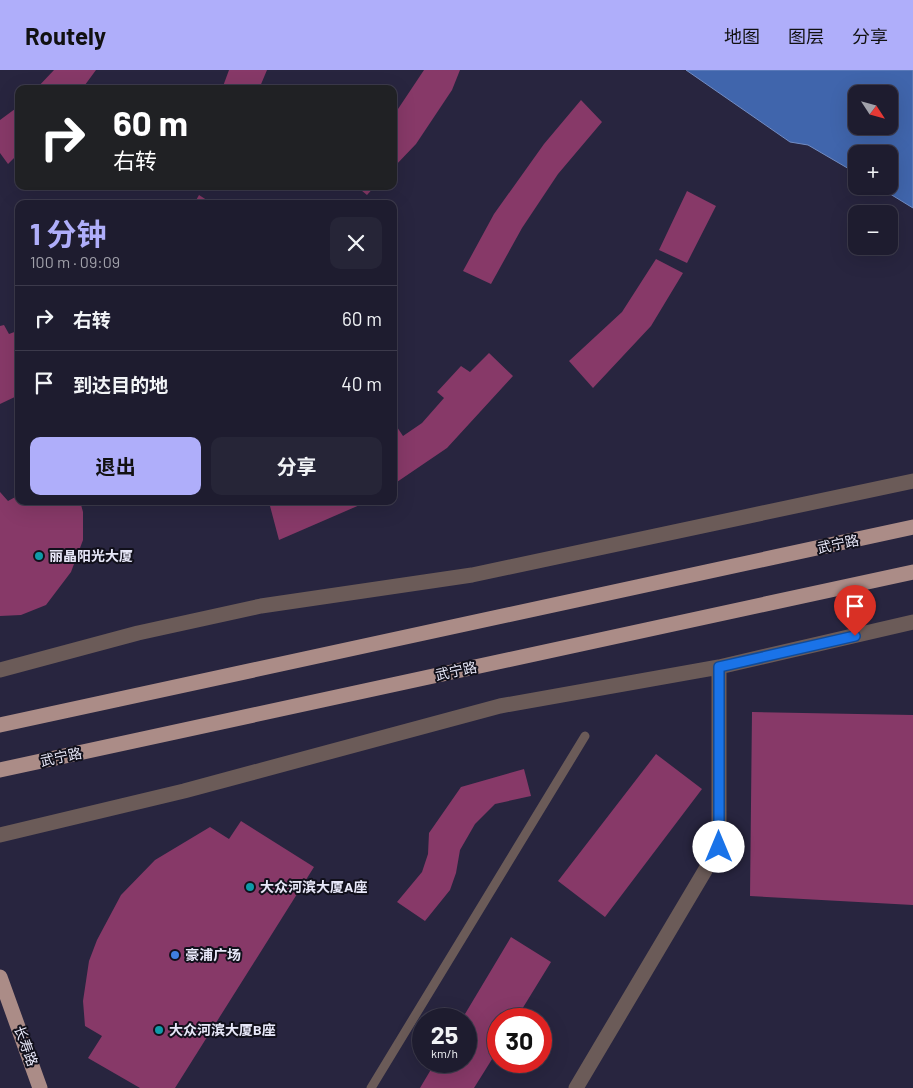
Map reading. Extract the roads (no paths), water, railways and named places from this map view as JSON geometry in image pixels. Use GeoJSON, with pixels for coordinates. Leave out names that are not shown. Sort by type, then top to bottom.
{"type":"FeatureCollection","features":[{"type":"Feature","properties":{"kind":"main road","name":"武宁路"},"geometry":{"type":"LineString","coordinates":[[0,724],[913,528]]}},
{"type":"Feature","properties":{"kind":"main road","name":"武宁路"},"geometry":{"type":"LineString","coordinates":[[0,770],[913,572]]}},
{"type":"Feature","properties":{"kind":"main road","name":"长寿路"},"geometry":{"type":"LineString","coordinates":[[0,977],[40,1088]]}},
{"type":"Feature","properties":{"kind":"street"},"geometry":{"type":"LineString","coordinates":[[0,670],[138,633],[261,606],[472,575],[913,481]]}},
{"type":"Feature","properties":{"kind":"street"},"geometry":{"type":"LineString","coordinates":[[0,835],[192,789],[500,706],[719,667],[913,622]]}},
{"type":"Feature","properties":{"kind":"street"},"geometry":{"type":"LineString","coordinates":[[576,1088],[719,847],[719,667]]}},
{"type":"Feature","properties":{"kind":"lane"},"geometry":{"type":"LineString","coordinates":[[371,1088],[585,736]]}},
{"type":"Feature","properties":{"kind":"water"},"geometry":{"type":"Polygon","coordinates":[[[686,70],[913,70],[913,208],[892,195],[898,195],[898,145],[848,145],[848,168],[808,145],[790,142],[686,70]]]}},
{"type":"Feature","properties":{"kind":"place","name":"丽晶阳光大厦"},"geometry":{"type":"Point","coordinates":[39,556]}},
{"type":"Feature","properties":{"kind":"place","name":"大众河滨大厦A座"},"geometry":{"type":"Point","coordinates":[250,887]}},
{"type":"Feature","properties":{"kind":"place","name":"豪浦广场"},"geometry":{"type":"Point","coordinates":[175,955]}},
{"type":"Feature","properties":{"kind":"place","name":"大众河滨大厦B座"},"geometry":{"type":"Point","coordinates":[159,1030]}}]}
